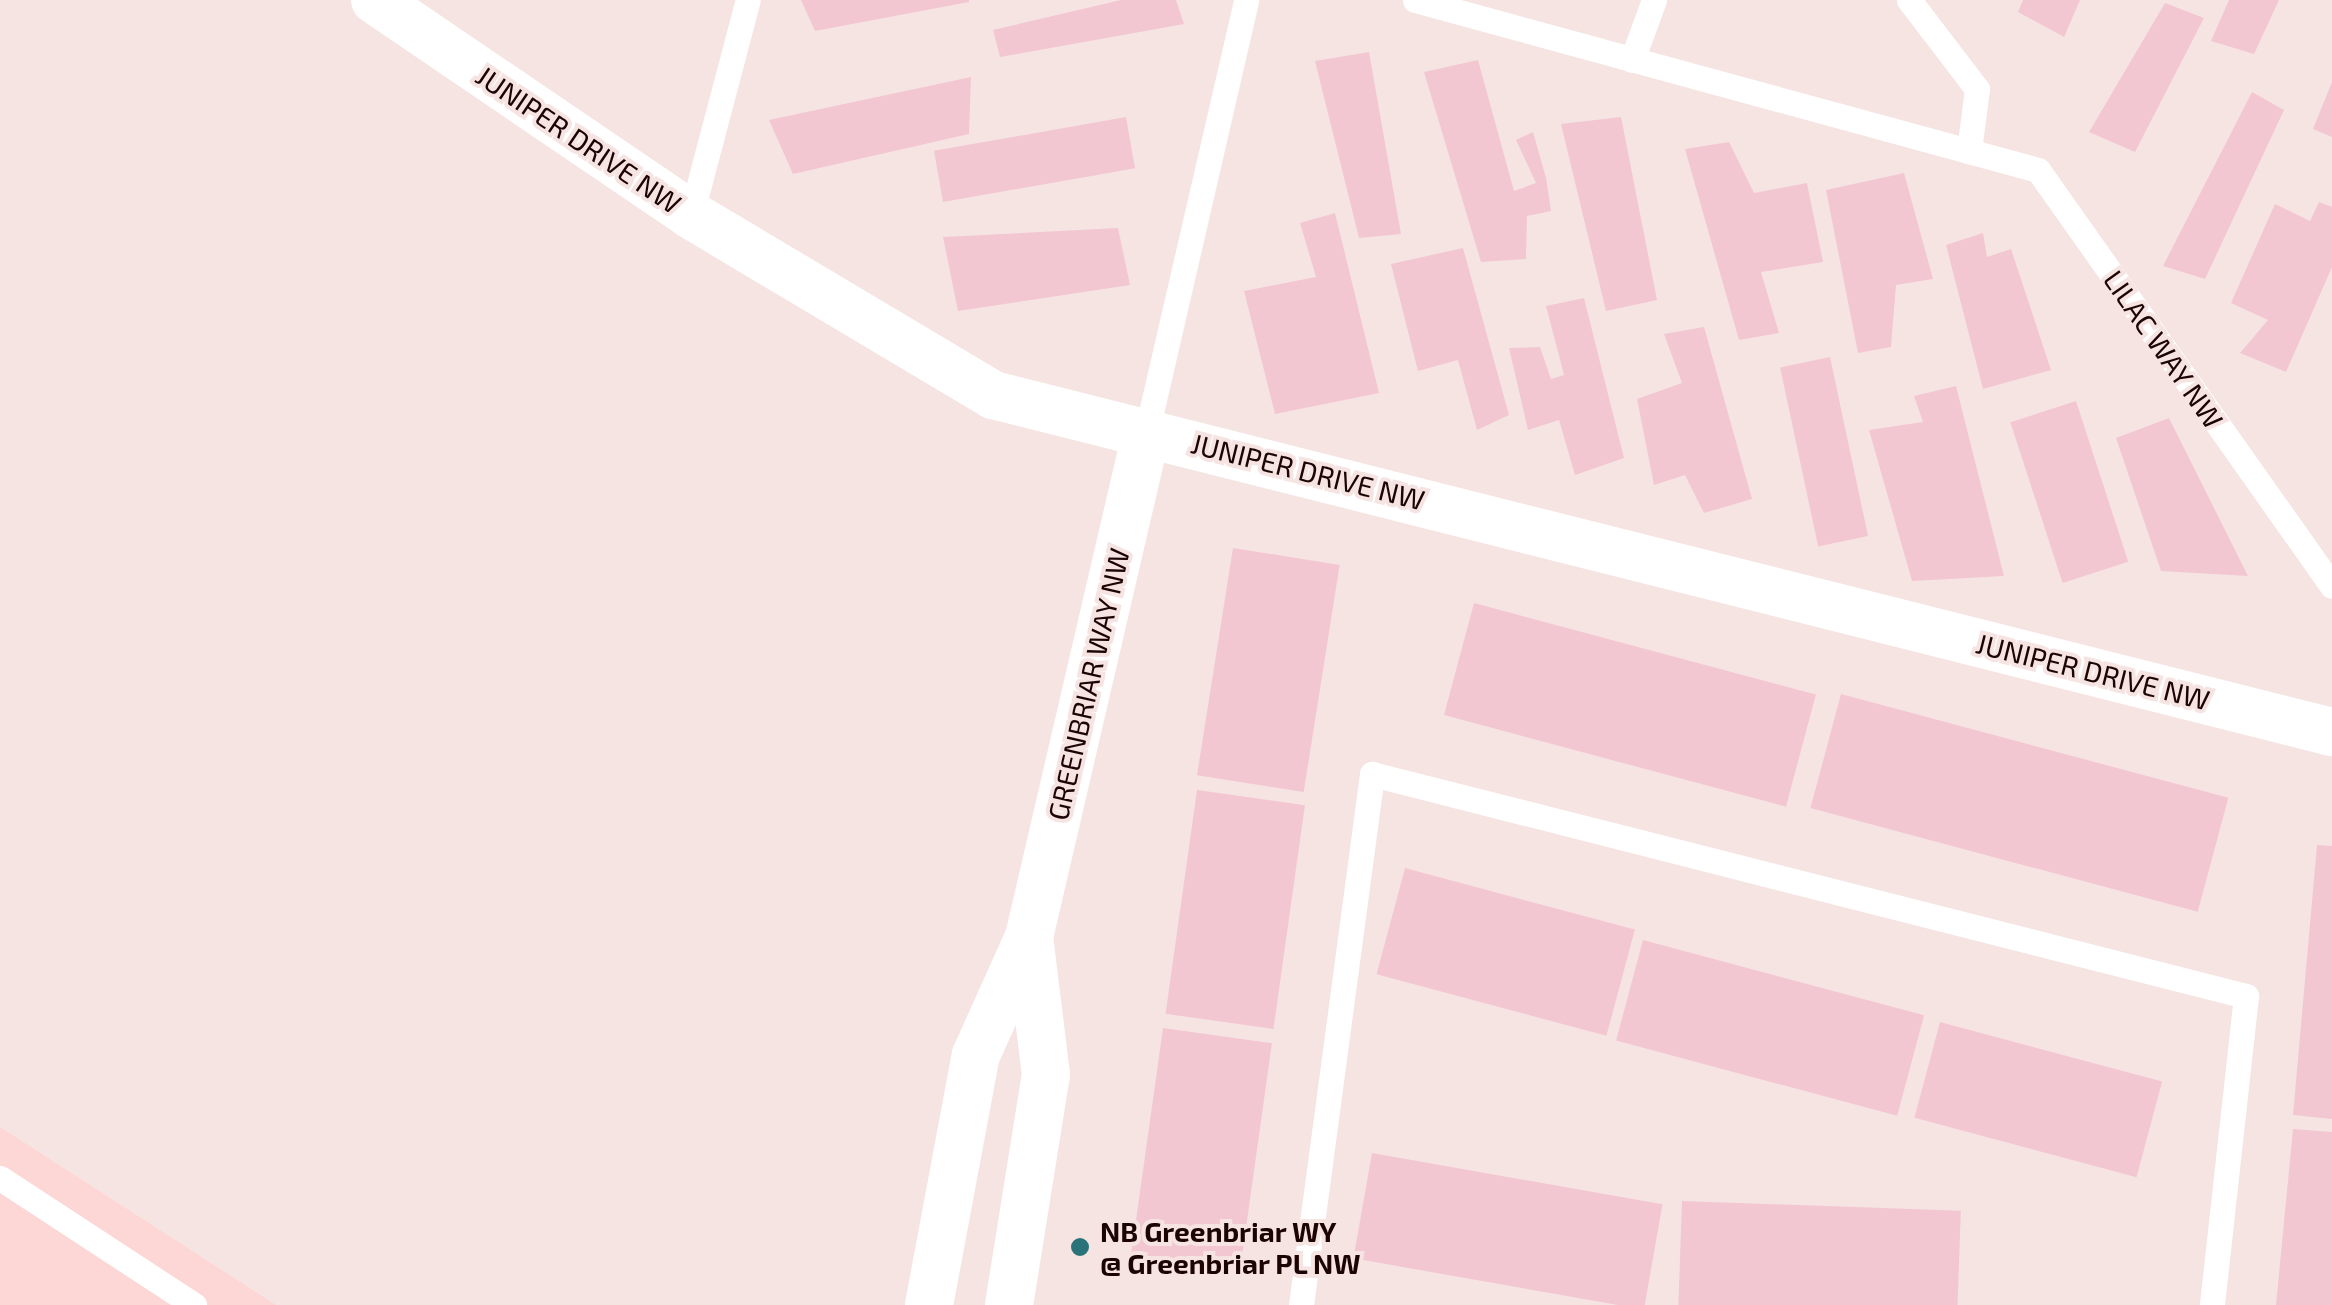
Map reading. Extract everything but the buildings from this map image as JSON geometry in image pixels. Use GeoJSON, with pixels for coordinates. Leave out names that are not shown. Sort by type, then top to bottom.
{"type":"FeatureCollection","features":[{"type":"Feature","properties":{"kind":"street","name":"JUNIPER DRIVE NW"},"geometry":{"type":"LineString","coordinates":[[375,0],[690,216],[993,395],[1147,430],[2332,732]]}},
{"type":"Feature","properties":{"kind":"street","name":"GREENBRIAR WAY NW"},"geometry":{"type":"LineString","coordinates":[[929,1305],[976,1055],[1029,937],[1147,430]]}},
{"type":"Feature","properties":{"kind":"street","name":"GREENBRIAR WAY NW"},"geometry":{"type":"LineString","coordinates":[[1009,1305],[1046,1075],[1029,937]]}},
{"type":"Feature","properties":{"kind":"lane"},"geometry":{"type":"LineString","coordinates":[[690,216],[748,0]]}},
{"type":"Feature","properties":{"kind":"lane"},"geometry":{"type":"LineString","coordinates":[[1147,430],[1246,0]]}},
{"type":"Feature","properties":{"kind":"lane","name":"LILAC WAY NW"},"geometry":{"type":"LineString","coordinates":[[1414,0],[2038,170],[2332,586]]}},
{"type":"Feature","properties":{"kind":"lane"},"geometry":{"type":"LineString","coordinates":[[1632,60],[1654,0]]}},
{"type":"Feature","properties":{"kind":"lane"},"geometry":{"type":"LineString","coordinates":[[1909,0],[1976,89],[1969,152]]}},
{"type":"Feature","properties":{"kind":"lane"},"geometry":{"type":"LineString","coordinates":[[1301,1305],[1372,774],[2246,996],[2212,1305]]}},
{"type":"Feature","properties":{"kind":"lane"},"geometry":{"type":"LineString","coordinates":[[0,1178],[194,1305]]}},
{"type":"Feature","properties":{"kind":"shaded area"},"geometry":{"type":"Polygon","coordinates":[[[0,1127],[276,1305],[0,1305],[0,1127]]]}},
{"type":"Feature","properties":{"kind":"place","name":"NB Greenbriar WY @ Greenbriar PL NW"},"geometry":{"type":"Point","coordinates":[1080,1247]}}]}
